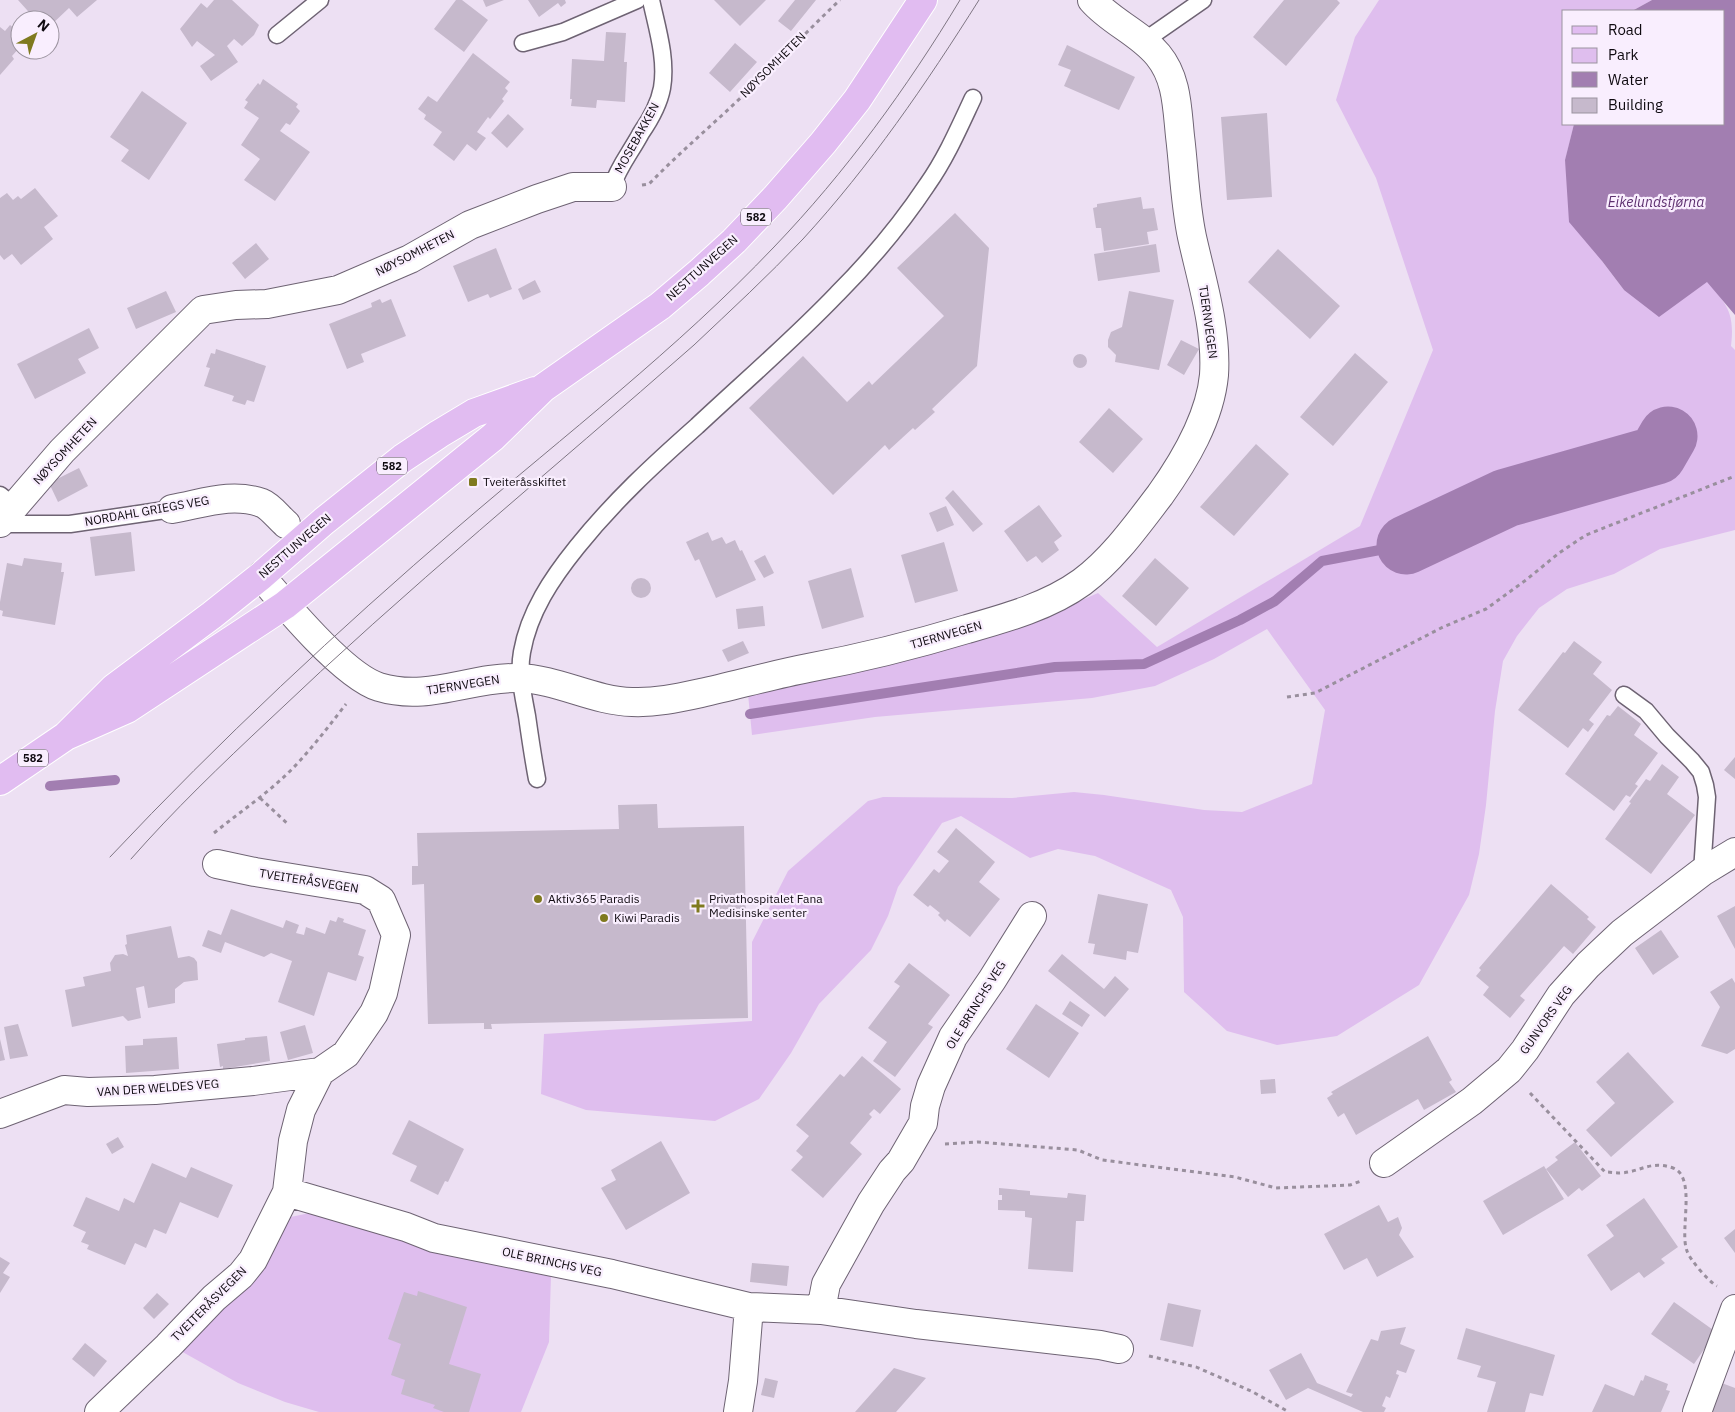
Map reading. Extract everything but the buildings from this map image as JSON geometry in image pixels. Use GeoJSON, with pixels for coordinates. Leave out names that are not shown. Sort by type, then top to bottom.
{"type":"FeatureCollection","features":[{"type":"Feature","properties":{"kind":"main road","name":"NESTTUNVEGEN"},"geometry":{"type":"LineString","coordinates":[[0,781],[66,736],[127,709],[285,605],[493,437],[543,388],[660,306],[740,233],[775,198],[823,143],[857,100],[923,0]]}},
{"type":"Feature","properties":{"kind":"main road","name":"NESTTUNVEGEN"},"geometry":{"type":"LineString","coordinates":[[66,736],[114,688],[212,615],[261,576],[356,494],[403,458],[474,413],[543,388]]}},
{"type":"Feature","properties":{"kind":"street","name":"TJERNVEGEN"},"geometry":{"type":"LineString","coordinates":[[261,576],[285,605],[336,656],[360,677],[377,686],[405,692],[424,692],[492,679],[520,678],[549,682],[604,700],[631,702],[659,702],[781,674],[859,659],[920,643],[993,622],[1031,608],[1064,593],[1085,580],[1126,538],[1170,481],[1203,420],[1214,376],[1212,335],[1191,228],[1175,90],[1165,65],[1144,41],[1106,14],[1092,0]]}},
{"type":"Feature","properties":{"kind":"street","name":"NØYSOMHETEN"},"geometry":{"type":"LineString","coordinates":[[4,512],[203,310],[236,304],[267,304],[338,290],[410,259],[470,225],[537,198],[573,188],[612,187]]}},
{"type":"Feature","properties":{"kind":"street","name":"NORDAHL GRIEGS VEG"},"geometry":{"type":"LineString","coordinates":[[172,509],[213,500],[242,500],[263,504],[286,524]]}},
{"type":"Feature","properties":{"kind":"street","name":"GUNVORS VEG"},"geometry":{"type":"LineString","coordinates":[[1384,1163],[1472,1101],[1509,1070],[1525,1050],[1561,995],[1588,965],[1622,933],[1702,872],[1735,852]]}},
{"type":"Feature","properties":{"kind":"street","name":"TVEITERÅSVEGEN"},"geometry":{"type":"LineString","coordinates":[[100,1412],[214,1298],[241,1275],[253,1260],[287,1192],[293,1141],[300,1110],[320,1072],[346,1054],[374,1013],[383,993],[396,934],[381,900],[365,890],[217,864]]}},
{"type":"Feature","properties":{"kind":"street","name":"OLE BRINCHS VEG"},"geometry":{"type":"LineString","coordinates":[[821,1310],[826,1284],[871,1203],[892,1171],[901,1161],[922,1123],[931,1086],[953,1038],[1032,916]]}},
{"type":"Feature","properties":{"kind":"street","name":"VAN DER WELDES VEG"},"geometry":{"type":"LineString","coordinates":[[0,1114],[64,1090],[88,1092],[155,1090],[253,1081],[320,1072]]}},
{"type":"Feature","properties":{"kind":"street","name":"OLE BRINCHS VEG"},"geometry":{"type":"LineString","coordinates":[[287,1192],[434,1238],[612,1274],[749,1307],[821,1310],[916,1324],[1100,1345],[1119,1349]]}},
{"type":"Feature","properties":{"kind":"street"},"geometry":{"type":"LineString","coordinates":[[738,1412],[743,1381],[749,1307]]}},
{"type":"Feature","properties":{"kind":"street"},"geometry":{"type":"LineString","coordinates":[[1697,1412],[1735,1309]]}},
{"type":"Feature","properties":{"kind":"lane"},"geometry":{"type":"LineString","coordinates":[[277,34],[320,0]]}},
{"type":"Feature","properties":{"kind":"lane"},"geometry":{"type":"LineString","coordinates":[[523,43],[564,32],[637,0]]}},
{"type":"Feature","properties":{"kind":"lane","name":"MOSEBAKKEN"},"geometry":{"type":"LineString","coordinates":[[612,187],[622,163],[655,110],[662,88],[662,60],[651,0]]}},
{"type":"Feature","properties":{"kind":"lane"},"geometry":{"type":"LineString","coordinates":[[1144,41],[1203,0]]}},
{"type":"Feature","properties":{"kind":"lane"},"geometry":{"type":"LineString","coordinates":[[537,779],[520,678],[522,652],[532,618],[546,591],[564,563],[602,516],[632,484],[792,339],[838,294],[880,247],[928,185],[951,145],[973,98]]}},
{"type":"Feature","properties":{"kind":"lane","name":"NORDAHL GRIEGS VEG"},"geometry":{"type":"LineString","coordinates":[[4,512],[70,524],[172,509]]}},
{"type":"Feature","properties":{"kind":"lane"},"geometry":{"type":"LineString","coordinates":[[1624,695],[1646,711],[1701,772],[1707,797],[1702,872]]}},
{"type":"Feature","properties":{"kind":"path","name":"NØYSOMHETEN"},"geometry":{"type":"LineString","coordinates":[[612,187],[649,184],[700,134],[760,80],[840,0]]}},
{"type":"Feature","properties":{"kind":"path"},"geometry":{"type":"LineString","coordinates":[[1287,698],[1315,693],[1443,627],[1486,609],[1559,553],[1586,535],[1735,476]]}},
{"type":"Feature","properties":{"kind":"path"},"geometry":{"type":"LineString","coordinates":[[217,864],[205,859],[202,849],[205,842],[260,798],[293,768],[317,742],[348,700],[360,677]]}},
{"type":"Feature","properties":{"kind":"path"},"geometry":{"type":"LineString","coordinates":[[260,798],[289,825]]}},
{"type":"Feature","properties":{"kind":"path"},"geometry":{"type":"LineString","coordinates":[[1525,1089],[1605,1172],[1622,1173],[1655,1164],[1675,1168],[1684,1179],[1687,1199],[1684,1229],[1687,1252],[1710,1282],[1718,1287]]}},
{"type":"Feature","properties":{"kind":"path"},"geometry":{"type":"LineString","coordinates":[[910,1146],[978,1142],[1078,1150],[1102,1160],[1235,1178],[1276,1188],[1350,1185],[1368,1178],[1384,1163]]}},
{"type":"Feature","properties":{"kind":"path"},"geometry":{"type":"LineString","coordinates":[[1119,1349],[1196,1368],[1251,1392],[1289,1412]]}},
{"type":"Feature","properties":{"kind":"green space"},"geometry":{"type":"Polygon","coordinates":[[[1379,0],[1652,0],[1634,10],[1562,10],[1562,125],[1574,125],[1565,161],[1602,261],[1624,290],[1708,282],[1728,310],[1732,325],[1731,346],[1735,350],[1735,530],[1660,549],[1614,574],[1567,589],[1539,608],[1517,636],[1503,661],[1495,711],[1486,805],[1479,854],[1469,895],[1419,985],[1337,1036],[1277,1045],[1227,1031],[1184,992],[1183,917],[1171,890],[1095,856],[1058,849],[1030,858],[961,816],[942,823],[898,887],[888,916],[871,950],[819,1004],[791,1053],[759,1099],[715,1121],[586,1110],[541,1094],[544,1034],[752,1021],[752,942],[788,871],[868,801],[883,797],[1012,798],[1074,792],[1204,810],[1242,812],[1312,784],[1325,710],[1267,629],[1214,659],[1155,686],[1092,698],[875,717],[752,735],[748,694],[871,669],[1059,610],[1098,593],[1157,647],[1360,526],[1433,350],[1376,178],[1336,100],[1355,37],[1379,0]]]}},
{"type":"Feature","properties":{"kind":"green space"},"geometry":{"type":"Polygon","coordinates":[[[324,1210],[410,1235],[470,1259],[551,1275],[549,1342],[521,1412],[319,1412],[285,1402],[238,1383],[179,1350],[286,1218],[324,1210]]]}},
{"type":"Feature","properties":{"kind":"water","name":"Eikelundstjørna"},"geometry":{"type":"Polygon","coordinates":[[[1652,0],[1735,0],[1735,315],[1707,282],[1659,317],[1624,290],[1569,222],[1565,160],[1574,125],[1725,125],[1725,10],[1634,10],[1652,0]]]}},
{"type":"Feature","properties":{"kind":"waterway"},"geometry":{"type":"LineString","coordinates":[[1406,545],[1506,498],[1657,455],[1668,436]]}},
{"type":"Feature","properties":{"kind":"waterway"},"geometry":{"type":"LineString","coordinates":[[750,714],[1055,667],[1144,664],[1240,620],[1275,601],[1322,561],[1406,545]]}},
{"type":"Feature","properties":{"kind":"waterway"},"geometry":{"type":"LineString","coordinates":[[50,786],[115,780]]}},
{"type":"Feature","properties":{"kind":"tram line"},"geometry":{"type":"LineString","coordinates":[[110,857],[237,728],[324,646],[459,526],[620,391],[737,285],[800,219],[850,160],[897,97],[960,0]]}},
{"type":"Feature","properties":{"kind":"tram line"},"geometry":{"type":"LineString","coordinates":[[131,859],[198,788],[320,672],[426,577],[694,345],[790,253],[828,211],[896,124],[939,63],[979,0]]}},
{"type":"Feature","properties":{"kind":"place","name":"Tveiteråsskiftet"},"geometry":{"type":"Point","coordinates":[473,482]}},
{"type":"Feature","properties":{"kind":"place","name":"Aktiv365 Paradis"},"geometry":{"type":"Point","coordinates":[538,899]}},
{"type":"Feature","properties":{"kind":"place","name":"Privathospitalet Fana Medisinske senter"},"geometry":{"type":"Point","coordinates":[698,906]}},
{"type":"Feature","properties":{"kind":"place","name":"Kiwi Paradis"},"geometry":{"type":"Point","coordinates":[604,918]}}]}
